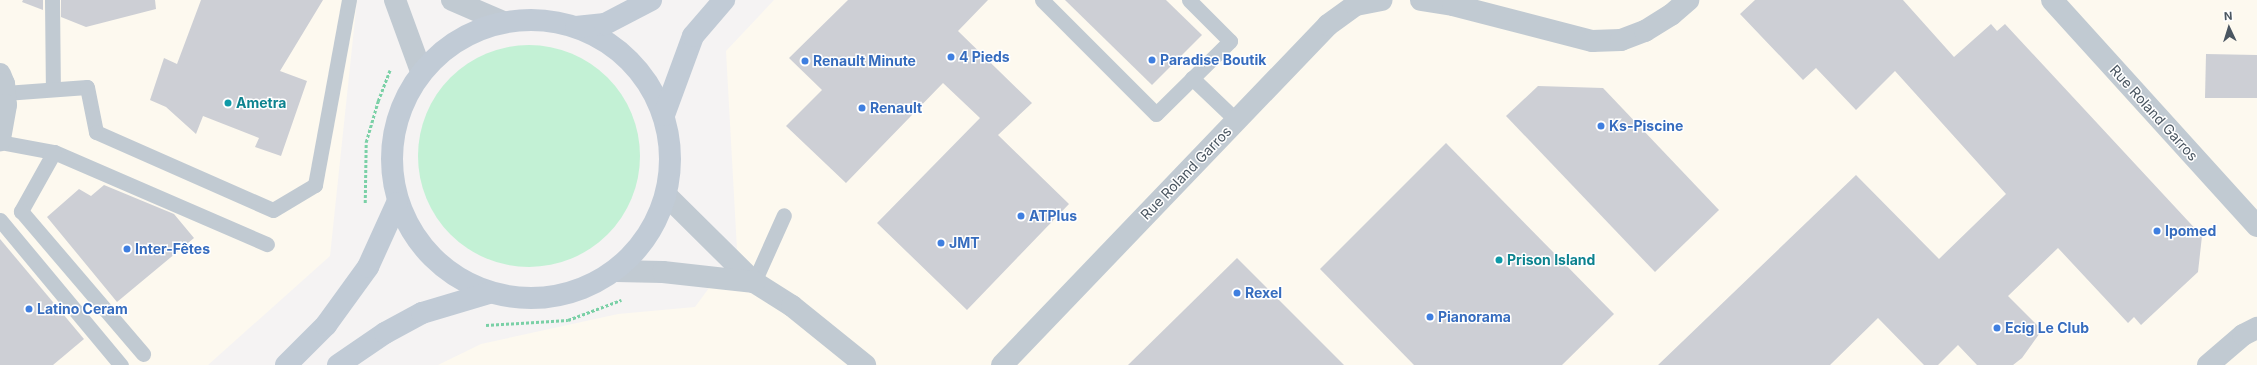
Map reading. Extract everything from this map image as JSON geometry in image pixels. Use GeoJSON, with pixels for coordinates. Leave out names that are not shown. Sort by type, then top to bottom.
{"type":"FeatureCollection","features":[{"type":"Feature","properties":{"kind":"main road"},"geometry":{"type":"LineString","coordinates":[[576,27],[605,24],[651,0]]}},
{"type":"Feature","properties":{"kind":"main road"},"geometry":{"type":"LineString","coordinates":[[664,115],[693,36],[724,0]]}},
{"type":"Feature","properties":{"kind":"main road"},"geometry":{"type":"LineString","coordinates":[[545,20],[576,27],[605,41],[630,61],[650,86],[664,115],[671,155],[666,196],[647,237],[616,270],[587,288],[555,298],[522,299],[489,293],[449,274],[417,242],[396,203],[390,157],[398,112],[421,72],[444,49],[472,32],[503,22],[545,20]]}},
{"type":"Feature","properties":{"kind":"main road"},"geometry":{"type":"LineString","coordinates":[[286,365],[326,325],[368,267],[396,203]]}},
{"type":"Feature","properties":{"kind":"main road"},"geometry":{"type":"LineString","coordinates":[[338,365],[385,333],[422,313],[489,293]]}},
{"type":"Feature","properties":{"kind":"street"},"geometry":{"type":"LineString","coordinates":[[395,0],[421,72]]}},
{"type":"Feature","properties":{"kind":"street"},"geometry":{"type":"LineString","coordinates":[[452,0],[503,22]]}},
{"type":"Feature","properties":{"kind":"street","name":"Rue Roland Garros"},"geometry":{"type":"LineString","coordinates":[[1002,365],[1328,25],[1355,2],[1382,0]]}},
{"type":"Feature","properties":{"kind":"street"},"geometry":{"type":"LineString","coordinates":[[1421,0],[1453,5],[1592,41],[1621,40],[1645,31],[1671,15],[1688,0]]}},
{"type":"Feature","properties":{"kind":"street","name":"Rue Roland Garros"},"geometry":{"type":"LineString","coordinates":[[2052,0],[2257,226]]}},
{"type":"Feature","properties":{"kind":"street"},"geometry":{"type":"LineString","coordinates":[[0,141],[4,126],[2,83]]}},
{"type":"Feature","properties":{"kind":"street"},"geometry":{"type":"LineString","coordinates":[[666,196],[754,282],[792,306],[865,365]]}},
{"type":"Feature","properties":{"kind":"street"},"geometry":{"type":"LineString","coordinates":[[616,270],[662,272],[754,282]]}},
{"type":"Feature","properties":{"kind":"street"},"geometry":{"type":"LineString","coordinates":[[2208,365],[2243,335],[2257,328]]}},
{"type":"Feature","properties":{"kind":"lane"},"geometry":{"type":"LineString","coordinates":[[52,0],[53,89]]}},
{"type":"Feature","properties":{"kind":"lane"},"geometry":{"type":"LineString","coordinates":[[2,83],[53,89],[87,87],[96,132],[273,210],[314,185],[349,0]]}},
{"type":"Feature","properties":{"kind":"lane"},"geometry":{"type":"LineString","coordinates":[[1042,0],[1156,114],[1230,41],[1189,0]]}},
{"type":"Feature","properties":{"kind":"lane"},"geometry":{"type":"LineString","coordinates":[[1192,78],[1236,120]]}},
{"type":"Feature","properties":{"kind":"lane"},"geometry":{"type":"LineString","coordinates":[[0,141],[54,152],[267,244]]}},
{"type":"Feature","properties":{"kind":"lane"},"geometry":{"type":"LineString","coordinates":[[54,152],[21,210],[143,354]]}},
{"type":"Feature","properties":{"kind":"lane"},"geometry":{"type":"LineString","coordinates":[[754,282],[784,215]]}},
{"type":"Feature","properties":{"kind":"lane"},"geometry":{"type":"LineString","coordinates":[[0,220],[121,365]]}},
{"type":"Feature","properties":{"kind":"path"},"geometry":{"type":"LineString","coordinates":[[365,210],[366,142],[391,63]]}},
{"type":"Feature","properties":{"kind":"path"},"geometry":{"type":"LineString","coordinates":[[484,325],[568,320],[628,297]]}},
{"type":"Feature","properties":{"kind":"shaded area"},"geometry":{"type":"Polygon","coordinates":[[[0,0],[357,0],[330,256],[208,365],[0,365],[0,0]]]}},
{"type":"Feature","properties":{"kind":"shaded area"},"geometry":{"type":"Polygon","coordinates":[[[774,0],[2257,0],[2257,365],[438,365],[481,344],[618,314],[695,307],[737,250],[726,51],[774,0]]]}},
{"type":"Feature","properties":{"kind":"green space"},"geometry":{"type":"Polygon","coordinates":[[[529,45],[551,47],[581,58],[599,70],[615,86],[627,104],[635,124],[638,134],[640,156],[638,178],[627,208],[615,226],[599,242],[581,254],[561,262],[551,265],[529,267],[507,265],[477,254],[459,242],[443,226],[431,208],[423,188],[420,178],[418,156],[420,134],[431,104],[443,86],[459,70],[477,58],[497,50],[507,47],[529,45]]]}},
{"type":"Feature","properties":{"kind":"building"},"geometry":{"type":"Polygon","coordinates":[[[23,0],[43,0],[43,10],[22,2],[23,0]]]}},
{"type":"Feature","properties":{"kind":"building"},"geometry":{"type":"Polygon","coordinates":[[[61,0],[155,0],[156,9],[86,27],[61,17],[61,0]]]}},
{"type":"Feature","properties":{"kind":"building"},"geometry":{"type":"Polygon","coordinates":[[[201,0],[323,0],[280,71],[307,81],[281,156],[255,147],[259,138],[203,116],[196,134],[166,107],[150,100],[164,58],[177,64],[201,0]]]}},
{"type":"Feature","properties":{"kind":"building"},"geometry":{"type":"Polygon","coordinates":[[[848,0],[988,0],[958,31],[1032,103],[998,135],[1069,204],[967,310],[877,223],[980,118],[943,83],[846,183],[786,126],[822,90],[789,58],[848,0]]]}},
{"type":"Feature","properties":{"kind":"building","name":"Paradise Boutik"},"geometry":{"type":"Polygon","coordinates":[[[1065,0],[1166,0],[1202,35],[1152,85],[1065,0]]]}},
{"type":"Feature","properties":{"kind":"building"},"geometry":{"type":"Polygon","coordinates":[[[1755,0],[1903,0],[1954,57],[1991,24],[1997,31],[2005,24],[2202,236],[2198,272],[2141,325],[2134,317],[2128,323],[2058,248],[2008,296],[2042,330],[2022,358],[2013,365],[1977,365],[1958,345],[1938,365],[1924,365],[1878,318],[1830,365],[1658,365],[1856,175],[1939,259],[2006,194],[1895,71],[1856,110],[1816,68],[1803,80],[1740,14],[1755,0]]]}},
{"type":"Feature","properties":{"kind":"building"},"geometry":{"type":"Polygon","coordinates":[[[2206,54],[2257,55],[2257,98],[2205,98],[2206,54]]]}},
{"type":"Feature","properties":{"kind":"building"},"geometry":{"type":"Polygon","coordinates":[[[1538,86],[1603,88],[1719,210],[1655,272],[1506,116],[1538,86]]]}},
{"type":"Feature","properties":{"kind":"building"},"geometry":{"type":"Polygon","coordinates":[[[1446,143],[1614,314],[1562,365],[1414,365],[1320,269],[1446,143]]]}},
{"type":"Feature","properties":{"kind":"building","name":"Inter-Fêtes"},"geometry":{"type":"Polygon","coordinates":[[[104,185],[174,214],[194,238],[117,302],[47,217],[79,189],[91,196],[104,185]]]}},
{"type":"Feature","properties":{"kind":"building","name":"Latino Ceram"},"geometry":{"type":"Polygon","coordinates":[[[0,239],[84,339],[53,365],[0,365],[0,239]]]}},
{"type":"Feature","properties":{"kind":"building","name":"Rexel"},"geometry":{"type":"Polygon","coordinates":[[[1237,258],[1344,365],[1128,365],[1237,258]]]}},
{"type":"Feature","properties":{"kind":"place","name":"4 Pieds"},"geometry":{"type":"Point","coordinates":[951,57]}},
{"type":"Feature","properties":{"kind":"place","name":"Paradise Boutik"},"geometry":{"type":"Point","coordinates":[1152,60]}},
{"type":"Feature","properties":{"kind":"place","name":"Renault Minute"},"geometry":{"type":"Point","coordinates":[805,61]}},
{"type":"Feature","properties":{"kind":"place","name":"Ametra"},"geometry":{"type":"Point","coordinates":[228,103]}},
{"type":"Feature","properties":{"kind":"place","name":"Renault"},"geometry":{"type":"Point","coordinates":[862,108]}},
{"type":"Feature","properties":{"kind":"place","name":"Ks-Piscine"},"geometry":{"type":"Point","coordinates":[1601,126]}},
{"type":"Feature","properties":{"kind":"place","name":"ATPlus"},"geometry":{"type":"Point","coordinates":[1021,216]}},
{"type":"Feature","properties":{"kind":"place","name":"Ipomed"},"geometry":{"type":"Point","coordinates":[2157,231]}},
{"type":"Feature","properties":{"kind":"place","name":"JMT"},"geometry":{"type":"Point","coordinates":[941,243]}},
{"type":"Feature","properties":{"kind":"place","name":"Inter-Fêtes"},"geometry":{"type":"Point","coordinates":[127,249]}},
{"type":"Feature","properties":{"kind":"place","name":"Prison Island"},"geometry":{"type":"Point","coordinates":[1499,260]}},
{"type":"Feature","properties":{"kind":"place","name":"Rexel"},"geometry":{"type":"Point","coordinates":[1237,293]}},
{"type":"Feature","properties":{"kind":"place","name":"Latino Ceram"},"geometry":{"type":"Point","coordinates":[29,309]}},
{"type":"Feature","properties":{"kind":"place","name":"Pianorama"},"geometry":{"type":"Point","coordinates":[1430,317]}},
{"type":"Feature","properties":{"kind":"place","name":"Ecig Le Club"},"geometry":{"type":"Point","coordinates":[1997,328]}}]}
